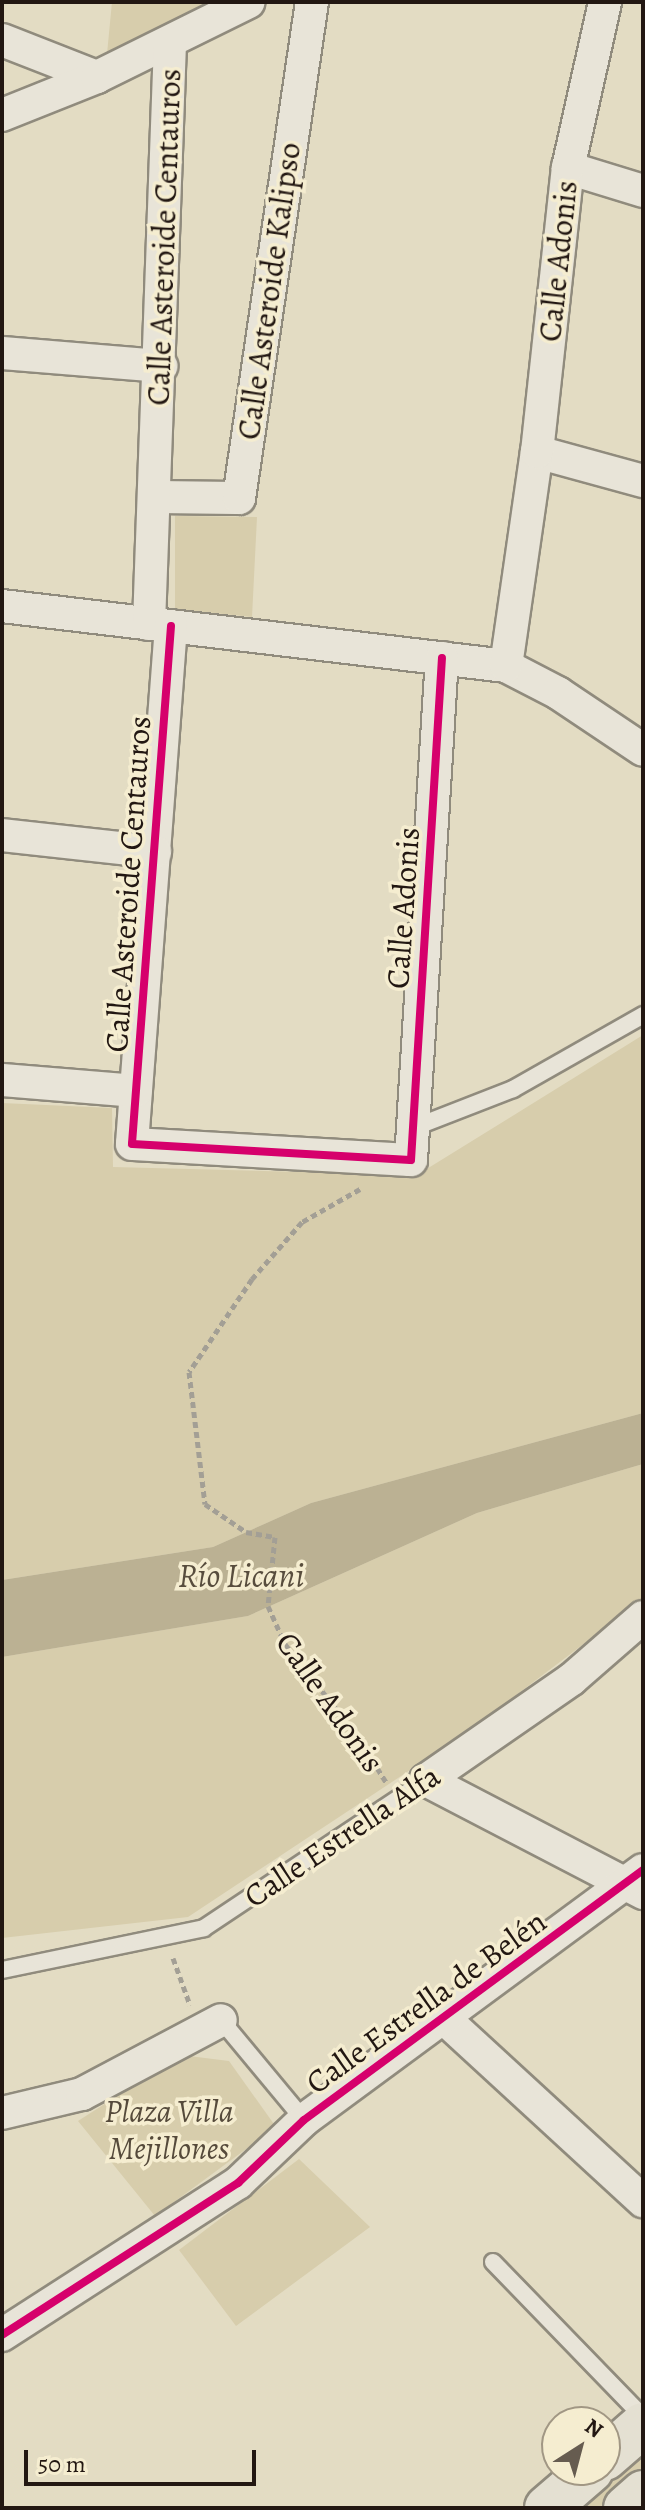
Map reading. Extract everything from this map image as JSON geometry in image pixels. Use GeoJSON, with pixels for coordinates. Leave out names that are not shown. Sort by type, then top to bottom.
{"type":"FeatureCollection","features":[{"type":"Feature","properties":{"kind":"main road"},"geometry":{"type":"LineString","coordinates":[[621,2444],[643,2425]]}},
{"type":"Feature","properties":{"kind":"main road"},"geometry":{"type":"LineString","coordinates":[[547,2508],[572,2486]]}},
{"type":"Feature","properties":{"kind":"main road"},"geometry":{"type":"LineString","coordinates":[[626,2508],[643,2493]]}},
{"type":"Feature","properties":{"kind":"street"},"geometry":{"type":"LineString","coordinates":[[2,115],[97,77],[249,2]]}},
{"type":"Feature","properties":{"kind":"street","name":"Calle Asteroide Kalipso"},"geometry":{"type":"LineString","coordinates":[[155,497],[239,498],[312,2]]}},
{"type":"Feature","properties":{"kind":"street","name":"Calle Adonis"},"geometry":{"type":"LineString","coordinates":[[506,666],[537,452],[568,168],[605,2]]}},
{"type":"Feature","properties":{"kind":"street"},"geometry":{"type":"LineString","coordinates":[[2,40],[97,77]]}},
{"type":"Feature","properties":{"kind":"street","name":"Calle Asteroide Centauros"},"geometry":{"type":"LineString","coordinates":[[170,43],[155,497],[160,625],[155,852],[132,1144],[411,1160]]}},
{"type":"Feature","properties":{"kind":"street"},"geometry":{"type":"LineString","coordinates":[[568,168],[643,191]]}},
{"type":"Feature","properties":{"kind":"street"},"geometry":{"type":"LineString","coordinates":[[2,353],[161,366]]}},
{"type":"Feature","properties":{"kind":"street"},"geometry":{"type":"LineString","coordinates":[[537,452],[643,481]]}},
{"type":"Feature","properties":{"kind":"street"},"geometry":{"type":"LineString","coordinates":[[2,606],[506,666],[558,693],[643,750]]}},
{"type":"Feature","properties":{"kind":"street","name":"Calle Adonis"},"geometry":{"type":"LineString","coordinates":[[411,1160],[442,658]]}},
{"type":"Feature","properties":{"kind":"street"},"geometry":{"type":"LineString","coordinates":[[2,835],[155,852]]}},
{"type":"Feature","properties":{"kind":"street"},"geometry":{"type":"LineString","coordinates":[[2,1080],[136,1091]]}},
{"type":"Feature","properties":{"kind":"street","name":"Calle Estrella Alfa"},"geometry":{"type":"LineString","coordinates":[[426,1780],[572,1679],[643,1617]]}},
{"type":"Feature","properties":{"kind":"street"},"geometry":{"type":"LineString","coordinates":[[426,1780],[637,1883]]}},
{"type":"Feature","properties":{"kind":"street","name":"Calle Estrella de Belén"},"geometry":{"type":"LineString","coordinates":[[2,2335],[238,2183],[304,2120],[637,1883]]}},
{"type":"Feature","properties":{"kind":"street"},"geometry":{"type":"LineString","coordinates":[[446,2020],[643,2201]]}},
{"type":"Feature","properties":{"kind":"street"},"geometry":{"type":"LineString","coordinates":[[2,2113],[82,2094],[211,2026]]}},
{"type":"Feature","properties":{"kind":"lane"},"geometry":{"type":"LineString","coordinates":[[413,1128],[513,1089],[643,1015]]}},
{"type":"Feature","properties":{"kind":"lane","name":"Calle Estrella Alfa"},"geometry":{"type":"LineString","coordinates":[[2,1970],[204,1928],[426,1780]]}},
{"type":"Feature","properties":{"kind":"lane"},"geometry":{"type":"LineString","coordinates":[[211,2026],[304,2120]]}},
{"type":"Feature","properties":{"kind":"lane"},"geometry":{"type":"LineString","coordinates":[[493,2262],[643,2417]]}},
{"type":"Feature","properties":{"kind":"path"},"geometry":{"type":"LineString","coordinates":[[165,1936],[211,2026]]}},
{"type":"Feature","properties":{"kind":"green space"},"geometry":{"type":"Polygon","coordinates":[[[112,2],[219,2],[107,54],[112,2]]]}},
{"type":"Feature","properties":{"kind":"green space"},"geometry":{"type":"Polygon","coordinates":[[[175,516],[257,517],[252,617],[175,609],[175,516]]]}},
{"type":"Feature","properties":{"kind":"green space"},"geometry":{"type":"Polygon","coordinates":[[[643,1035],[643,1413],[311,1503],[213,1547],[2,1580],[2,1103],[112,1108],[113,1167],[417,1175],[643,1035]]]}},
{"type":"Feature","properties":{"kind":"green space"},"geometry":{"type":"Polygon","coordinates":[[[643,1464],[643,1599],[466,1733],[188,1917],[2,1938],[2,1657],[248,1616],[477,1513],[643,1464]]]}},
{"type":"Feature","properties":{"kind":"green space","name":"Plaza Villa Mejillones"},"geometry":{"type":"Polygon","coordinates":[[[181,2055],[229,2061],[276,2127],[155,2216],[78,2121],[181,2055]]]}},
{"type":"Feature","properties":{"kind":"green space","name":"Plaza Villa Mejillones"},"geometry":{"type":"Polygon","coordinates":[[[299,2159],[370,2227],[236,2326],[179,2250],[299,2159]]]}},
{"type":"Feature","properties":{"kind":"green space"},"geometry":{"type":"Polygon","coordinates":[[[643,2451],[643,2470],[599,2508],[577,2508],[602,2486],[621,2486],[621,2470],[643,2451]]]}},
{"type":"Feature","properties":{"kind":"water","name":"Río Licani"},"geometry":{"type":"Polygon","coordinates":[[[643,1413],[643,1464],[477,1513],[248,1616],[2,1657],[2,1580],[213,1547],[311,1503],[643,1413]]]}},
{"type":"Feature","properties":{"kind":"cycle path"},"geometry":{"type":"LineString","coordinates":[[171,626],[132,1144],[411,1160],[442,658]]}},
{"type":"Feature","properties":{"kind":"cycle path"},"geometry":{"type":"LineString","coordinates":[[2,2335],[238,2183],[304,2120],[643,1870]]}}]}
